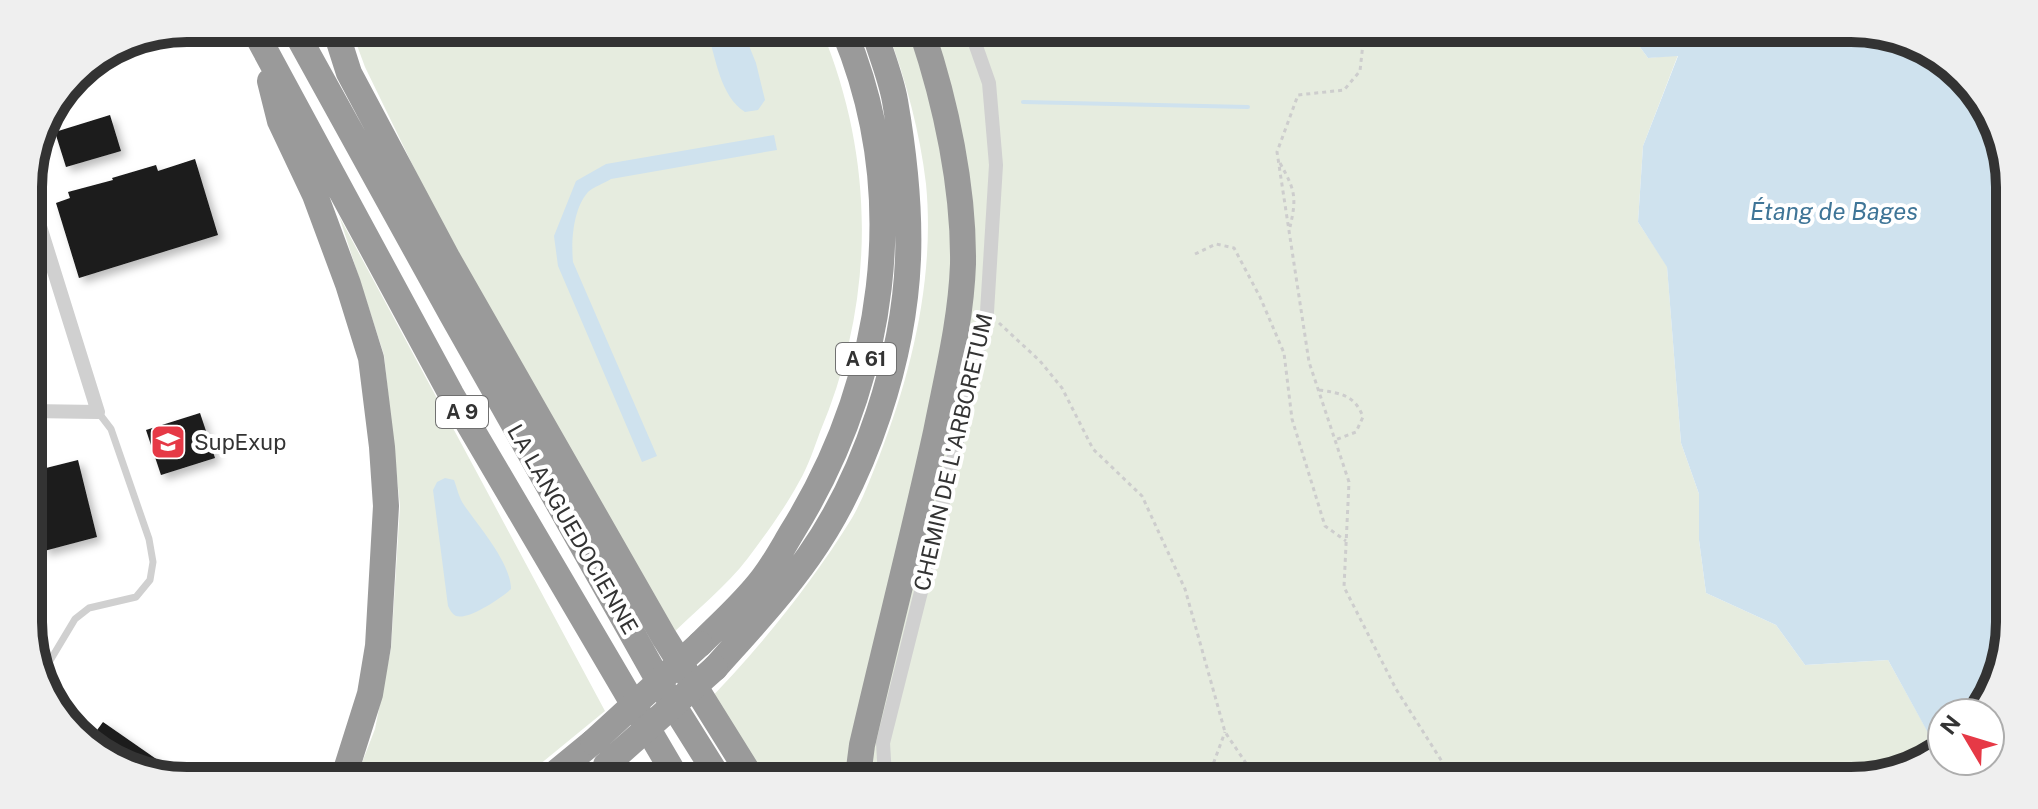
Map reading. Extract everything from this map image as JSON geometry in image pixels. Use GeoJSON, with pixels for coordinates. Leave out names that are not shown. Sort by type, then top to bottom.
{"type":"FeatureCollection","features":[{"type":"Feature","properties":{"kind":"highway"},"geometry":{"type":"LineString","coordinates":[[259,42],[280,121],[315,195],[371,358],[382,447],[386,506],[378,646],[370,694],[347,767]]}},
{"type":"Feature","properties":{"kind":"highway","name":"LA LANGUEDOCIENNE"},"geometry":{"type":"LineString","coordinates":[[260,42],[451,394],[670,767]]}},
{"type":"Feature","properties":{"kind":"highway","name":"LA LANGUEDOCIENNE"},"geometry":{"type":"LineString","coordinates":[[301,42],[650,665],[712,767]]}},
{"type":"Feature","properties":{"kind":"highway"},"geometry":{"type":"LineString","coordinates":[[339,42],[349,73],[448,259],[664,637],[745,767]]}},
{"type":"Feature","properties":{"kind":"highway","name":"A 61"},"geometry":{"type":"LineString","coordinates":[[563,767],[700,644],[763,578],[817,491],[857,396],[876,313],[883,220],[875,130],[848,42]]}},
{"type":"Feature","properties":{"kind":"highway","name":"A 61"},"geometry":{"type":"LineString","coordinates":[[603,767],[715,668],[809,556],[840,505],[863,454],[882,401],[899,334],[908,260],[907,187],[895,98],[877,42]]}},
{"type":"Feature","properties":{"kind":"highway"},"geometry":{"type":"LineString","coordinates":[[859,767],[955,346],[963,263],[957,182],[939,82],[925,42]]}},
{"type":"Feature","properties":{"kind":"street","name":"CHEMIN DE L'ARBORETUM"},"geometry":{"type":"LineString","coordinates":[[884,767],[883,743],[987,312],[996,165],[989,83],[975,42]]}},
{"type":"Feature","properties":{"kind":"street"},"geometry":{"type":"LineString","coordinates":[[42,233],[98,412],[42,411]]}},
{"type":"Feature","properties":{"kind":"lane"},"geometry":{"type":"LineString","coordinates":[[48,663],[75,619],[89,608],[136,597],[150,580],[153,562],[149,539],[111,429],[98,412]]}},
{"type":"Feature","properties":{"kind":"path"},"geometry":{"type":"LineString","coordinates":[[1363,42],[1360,71],[1344,90],[1298,95],[1277,152],[1309,362],[1349,482],[1344,587],[1396,689],[1445,767]]}},
{"type":"Feature","properties":{"kind":"path"},"geometry":{"type":"LineString","coordinates":[[1279,161],[1294,190],[1296,203],[1290,231]]}},
{"type":"Feature","properties":{"kind":"path"},"geometry":{"type":"LineString","coordinates":[[1195,254],[1216,244],[1234,248],[1260,297],[1284,353],[1292,419],[1313,494],[1325,526],[1346,541]]}},
{"type":"Feature","properties":{"kind":"path"},"geometry":{"type":"LineString","coordinates":[[987,312],[1040,361],[1062,388],[1093,449],[1142,496],[1185,589],[1225,732],[1249,767]]}},
{"type":"Feature","properties":{"kind":"path"},"geometry":{"type":"LineString","coordinates":[[1319,390],[1345,393],[1359,406],[1363,417],[1356,432],[1335,440]]}},
{"type":"Feature","properties":{"kind":"path"},"geometry":{"type":"LineString","coordinates":[[1212,767],[1225,732]]}},
{"type":"Feature","properties":{"kind":"shaded area"},"geometry":{"type":"Polygon","coordinates":[[[356,42],[826,42],[840,81],[852,131],[860,181],[862,232],[859,283],[851,333],[838,383],[808,464],[794,492],[740,568],[667,639],[449,240],[356,42]]]}},
{"type":"Feature","properties":{"kind":"shaded area"},"geometry":{"type":"Polygon","coordinates":[[[892,42],[1636,42],[1648,58],[1678,55],[1643,146],[1638,222],[1667,266],[1681,443],[1699,494],[1699,540],[1706,593],[1776,625],[1805,665],[1888,660],[1926,729],[1926,747],[1889,762],[1860,767],[738,767],[702,707],[782,617],[852,518],[891,425],[911,358],[924,288],[928,219],[926,184],[912,107],[892,42]]]}},
{"type":"Feature","properties":{"kind":"shaded area"},"geometry":{"type":"Polygon","coordinates":[[[339,216],[605,711],[537,767],[360,767],[375,729],[391,648],[400,506],[384,355],[339,216]]]}},
{"type":"Feature","properties":{"kind":"water"},"geometry":{"type":"Polygon","coordinates":[[[710,42],[747,42],[765,100],[758,110],[745,112],[730,96],[720,76],[710,42]]]}},
{"type":"Feature","properties":{"kind":"water","name":"Étang de Bages"},"geometry":{"type":"Polygon","coordinates":[[[1636,42],[1851,42],[1889,47],[1932,66],[1947,78],[1972,106],[1985,132],[1995,168],[1996,187],[1995,641],[1988,669],[1975,697],[1926,697],[1926,729],[1888,660],[1805,665],[1776,625],[1706,593],[1699,540],[1699,494],[1681,443],[1667,267],[1638,222],[1643,146],[1678,56],[1648,58],[1636,42]]]}},
{"type":"Feature","properties":{"kind":"water"},"geometry":{"type":"Polygon","coordinates":[[[774,135],[777,150],[611,179],[588,192],[579,207],[573,235],[573,262],[657,456],[642,462],[558,266],[554,236],[576,181],[606,164],[774,135]]]}},
{"type":"Feature","properties":{"kind":"water"},"geometry":{"type":"Polygon","coordinates":[[[445,478],[454,480],[462,502],[500,557],[510,579],[511,589],[469,615],[455,615],[448,606],[433,490],[437,482],[445,478]]]}},
{"type":"Feature","properties":{"kind":"building"},"geometry":{"type":"Polygon","coordinates":[[[110,115],[121,151],[66,167],[55,132],[110,115]]]}},
{"type":"Feature","properties":{"kind":"building"},"geometry":{"type":"Polygon","coordinates":[[[195,159],[218,235],[79,278],[56,203],[70,198],[68,192],[112,178],[156,165],[158,171],[195,159]]]}},
{"type":"Feature","properties":{"kind":"building"},"geometry":{"type":"Polygon","coordinates":[[[200,413],[215,458],[161,475],[146,430],[200,413]]]}},
{"type":"Feature","properties":{"kind":"building"},"geometry":{"type":"Polygon","coordinates":[[[78,460],[97,537],[44,551],[42,469],[78,460]]]}},
{"type":"Feature","properties":{"kind":"building"},"geometry":{"type":"Polygon","coordinates":[[[103,722],[162,763],[123,752],[94,734],[103,722]]]}},
{"type":"Feature","properties":{"kind":"waterway"},"geometry":{"type":"LineString","coordinates":[[1023,102],[1248,107]]}},
{"type":"Feature","properties":{"kind":"place","name":"SupExup"},"geometry":{"type":"Point","coordinates":[168,442]}}]}
